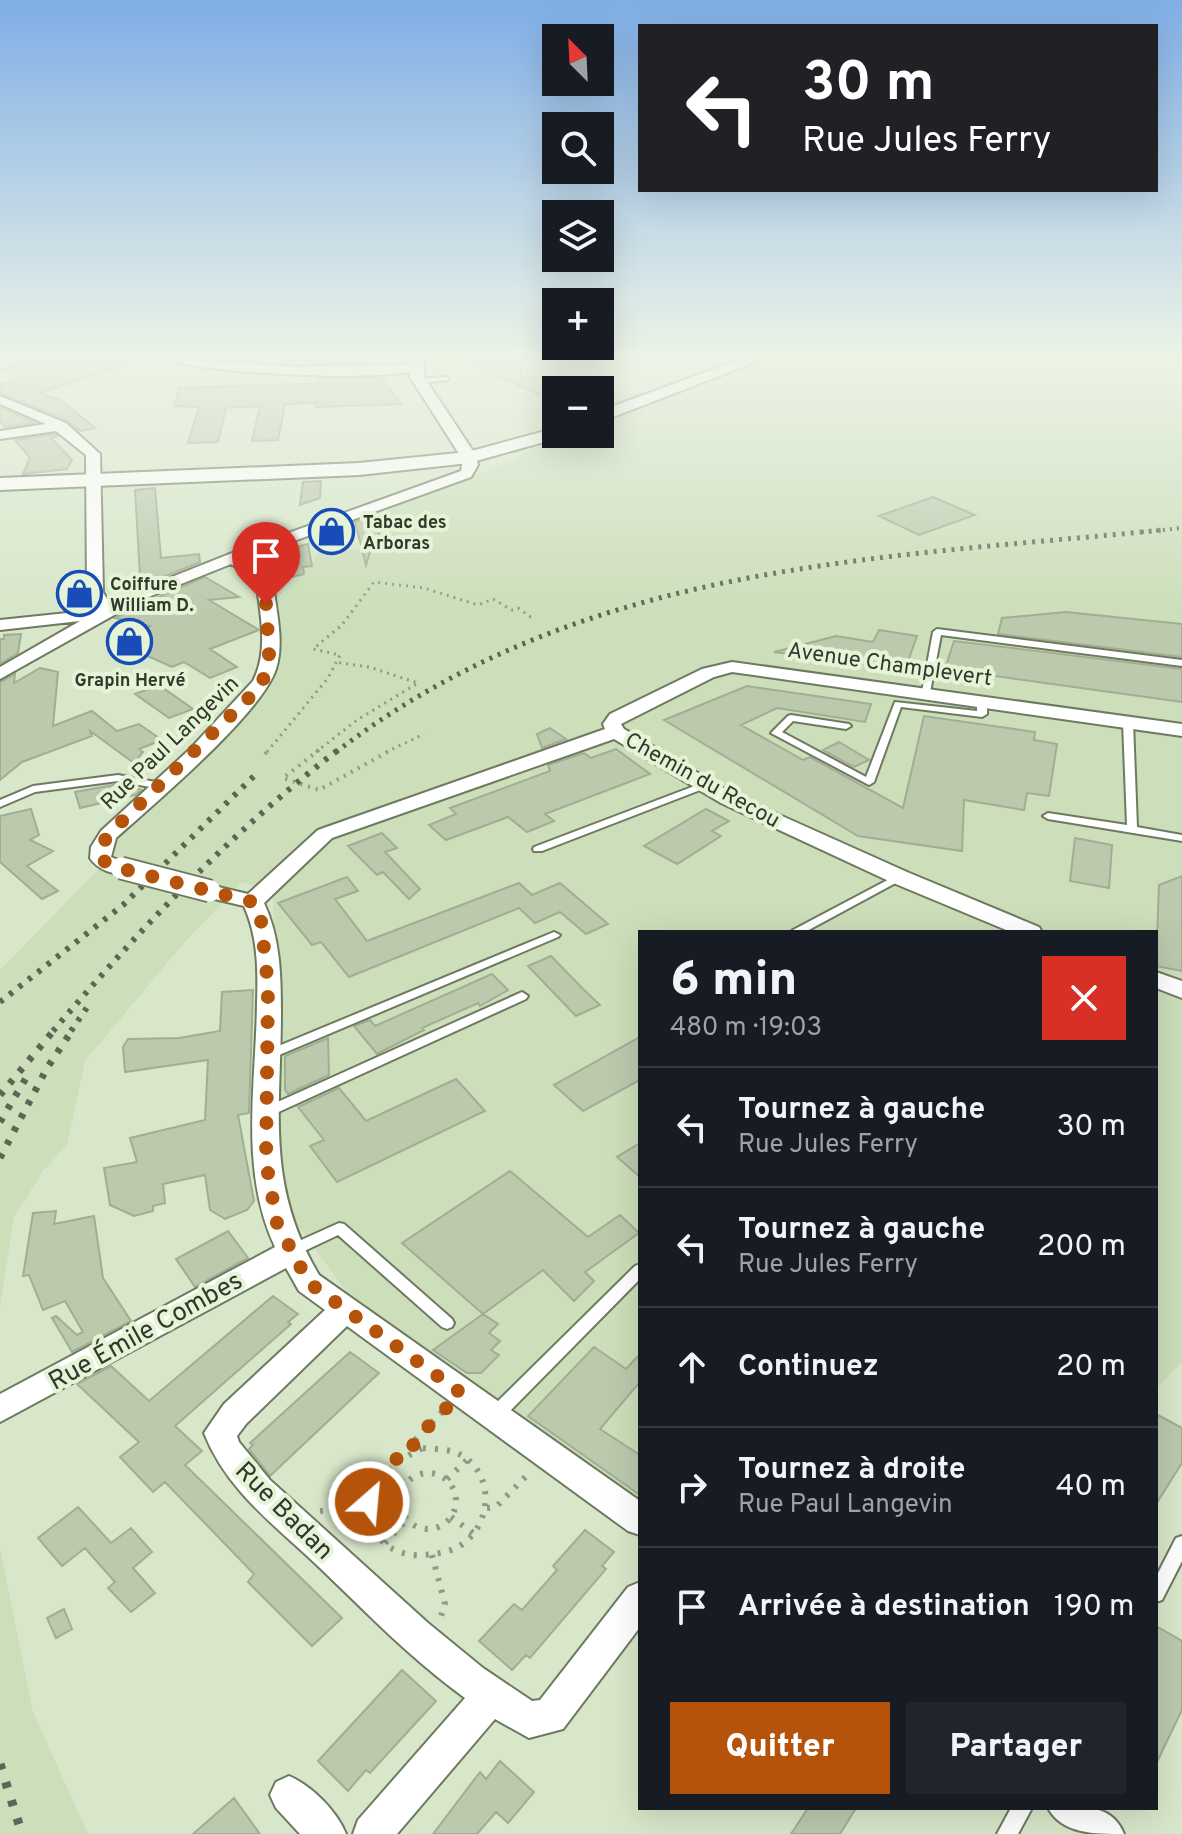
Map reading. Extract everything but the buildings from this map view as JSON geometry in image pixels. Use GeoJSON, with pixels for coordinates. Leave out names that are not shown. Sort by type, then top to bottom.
{"type":"FeatureCollection","features":[{"type":"Feature","properties":{"kind":"main road"},"geometry":{"type":"LineString","coordinates":[[95,478],[317,472],[403,465],[505,444]]}},
{"type":"Feature","properties":{"kind":"main road"},"geometry":{"type":"LineString","coordinates":[[0,482],[318,467],[467,453]]}},
{"type":"Feature","properties":{"kind":"main road"},"geometry":{"type":"LineString","coordinates":[[403,465],[431,470],[439,478],[437,485]]}},
{"type":"Feature","properties":{"kind":"street"},"geometry":{"type":"LineString","coordinates":[[81,444],[93,454],[95,592],[107,614]]}},
{"type":"Feature","properties":{"kind":"street"},"geometry":{"type":"LineString","coordinates":[[0,674],[135,597],[232,558],[466,474],[471,465],[461,444]]}},
{"type":"Feature","properties":{"kind":"street","name":"Rue Paul Langevin"},"geometry":{"type":"LineString","coordinates":[[232,558],[264,577],[269,630],[268,670],[262,685],[104,842],[100,858],[106,864],[253,902]]}},
{"type":"Feature","properties":{"kind":"street"},"geometry":{"type":"LineString","coordinates":[[0,625],[107,614]]}},
{"type":"Feature","properties":{"kind":"street","name":"Avenue Champlevert"},"geometry":{"type":"LineString","coordinates":[[616,732],[612,724],[616,718],[722,667],[742,667],[926,692],[1182,730]]}},
{"type":"Feature","properties":{"kind":"street","name":"Chemin du Recou"},"geometry":{"type":"LineString","coordinates":[[253,902],[325,834],[616,732],[728,799],[899,877],[1026,930]]}},
{"type":"Feature","properties":{"kind":"street"},"geometry":{"type":"LineString","coordinates":[[253,902],[264,923],[268,986],[266,1162],[277,1223],[309,1283],[638,1519]]}},
{"type":"Feature","properties":{"kind":"street"},"geometry":{"type":"LineString","coordinates":[[1158,981],[1182,990]]}},
{"type":"Feature","properties":{"kind":"street","name":"Rue Émile Combes"},"geometry":{"type":"LineString","coordinates":[[0,1409],[290,1252]]}},
{"type":"Feature","properties":{"kind":"street","name":"Rue Badan"},"geometry":{"type":"LineString","coordinates":[[345,1310],[235,1414],[220,1433],[242,1472],[426,1645],[490,1697],[529,1720],[550,1716],[638,1602]]}},
{"type":"Feature","properties":{"kind":"street"},"geometry":{"type":"LineString","coordinates":[[372,1834],[490,1697]]}},
{"type":"Feature","properties":{"kind":"street"},"geometry":{"type":"LineString","coordinates":[[289,1795],[327,1834]]}},
{"type":"Feature","properties":{"kind":"street"},"geometry":{"type":"LineString","coordinates":[[1070,1810],[1105,1834]]}},
{"type":"Feature","properties":{"kind":"lane"},"geometry":{"type":"LineString","coordinates":[[926,692],[937,632],[1182,663]]}},
{"type":"Feature","properties":{"kind":"lane"},"geometry":{"type":"LineString","coordinates":[[846,726],[791,718],[776,733],[869,782],[898,704],[982,714],[982,700]]}},
{"type":"Feature","properties":{"kind":"lane"},"geometry":{"type":"LineString","coordinates":[[1128,722],[1132,829]]}},
{"type":"Feature","properties":{"kind":"lane"},"geometry":{"type":"LineString","coordinates":[[0,804],[33,789],[118,778],[161,786]]}},
{"type":"Feature","properties":{"kind":"lane"},"geometry":{"type":"LineString","coordinates":[[538,849],[705,785]]}},
{"type":"Feature","properties":{"kind":"lane"},"geometry":{"type":"LineString","coordinates":[[1048,816],[1182,838]]}},
{"type":"Feature","properties":{"kind":"lane"},"geometry":{"type":"LineString","coordinates":[[801,930],[899,877]]}},
{"type":"Feature","properties":{"kind":"lane"},"geometry":{"type":"LineString","coordinates":[[268,1055],[554,935]]}},
{"type":"Feature","properties":{"kind":"lane"},"geometry":{"type":"LineString","coordinates":[[266,1113],[522,996]]}},
{"type":"Feature","properties":{"kind":"lane"},"geometry":{"type":"LineString","coordinates":[[290,1252],[339,1228],[447,1323]]}},
{"type":"Feature","properties":{"kind":"lane"},"geometry":{"type":"LineString","coordinates":[[494,1417],[638,1272]]}},
{"type":"Feature","properties":{"kind":"lane"},"geometry":{"type":"LineString","coordinates":[[1158,1590],[1182,1544]]}},
{"type":"Feature","properties":{"kind":"lane"},"geometry":{"type":"LineString","coordinates":[[1007,1834],[1021,1810]]}},
{"type":"Feature","properties":{"kind":"path"},"geometry":{"type":"LineString","coordinates":[[265,754],[328,678],[340,655],[313,649],[342,625],[374,582],[424,588],[478,605],[493,599],[512,610],[518,608],[532,618]]}},
{"type":"Feature","properties":{"kind":"path"},"geometry":{"type":"LineString","coordinates":[[335,662],[369,667],[418,683],[357,720],[283,778],[319,790],[361,764],[424,734]]}},
{"type":"Feature","properties":{"kind":"path"},"geometry":{"type":"LineString","coordinates":[[414,1451],[413,1442],[461,1393]]}},
{"type":"Feature","properties":{"kind":"path"},"geometry":{"type":"LineString","coordinates":[[439,1448],[469,1458],[486,1483],[486,1508],[473,1533],[450,1551],[432,1555],[415,1556],[385,1543],[375,1531],[369,1506],[373,1487],[392,1461],[414,1451],[439,1448]]}},
{"type":"Feature","properties":{"kind":"path"},"geometry":{"type":"LineString","coordinates":[[447,1479],[469,1458]]}},
{"type":"Feature","properties":{"kind":"path"},"geometry":{"type":"LineString","coordinates":[[486,1508],[496,1507],[535,1467],[551,1477],[563,1465]]}},
{"type":"Feature","properties":{"kind":"path"},"geometry":{"type":"LineString","coordinates":[[382,1472],[405,1487]]}},
{"type":"Feature","properties":{"kind":"path"},"geometry":{"type":"LineString","coordinates":[[425,1475],[447,1479],[458,1494],[457,1506],[451,1517],[440,1525],[427,1528],[406,1520],[399,1502],[405,1487],[425,1475]]}},
{"type":"Feature","properties":{"kind":"path"},"geometry":{"type":"LineString","coordinates":[[300,1527],[322,1510],[369,1506]]}},
{"type":"Feature","properties":{"kind":"path"},"geometry":{"type":"LineString","coordinates":[[451,1517],[473,1533]]}},
{"type":"Feature","properties":{"kind":"path"},"geometry":{"type":"LineString","coordinates":[[385,1543],[406,1520]]}},
{"type":"Feature","properties":{"kind":"path"},"geometry":{"type":"LineString","coordinates":[[426,1645],[437,1628],[445,1604],[432,1555]]}},
{"type":"Feature","properties":{"kind":"shaded area"},"geometry":{"type":"Polygon","coordinates":[[[614,444],[1182,444],[1182,1362],[1158,1387],[1158,930],[638,930],[638,1503],[345,1290],[289,1213],[276,1116],[273,894],[242,882],[182,945],[85,1061],[67,1145],[43,1171],[14,1217],[0,1306],[0,970],[106,862],[98,851],[265,680],[265,617],[322,549],[356,550],[381,530],[376,511],[488,470],[542,445],[542,448],[614,448],[614,444]]]}},
{"type":"Feature","properties":{"kind":"shaded area"},"geometry":{"type":"Polygon","coordinates":[[[0,1548],[33,1712],[88,1834],[0,1834],[0,1548]]]}},
{"type":"Feature","properties":{"kind":"railway"},"geometry":{"type":"LineString","coordinates":[[1151,531],[1182,528]]}},
{"type":"Feature","properties":{"kind":"railway"},"geometry":{"type":"LineString","coordinates":[[1151,531],[1163,530]]}},
{"type":"Feature","properties":{"kind":"railway"},"geometry":{"type":"LineString","coordinates":[[336,752],[430,690],[527,642],[628,607],[731,581],[837,563],[1151,531]]}},
{"type":"Feature","properties":{"kind":"railway"},"geometry":{"type":"LineString","coordinates":[[1142,532],[1151,531]]}},
{"type":"Feature","properties":{"kind":"railway"},"geometry":{"type":"LineString","coordinates":[[53,1031],[188,883],[261,814],[338,750]]}},
{"type":"Feature","properties":{"kind":"railway"},"geometry":{"type":"LineString","coordinates":[[0,1002],[123,905],[254,776]]}},
{"type":"Feature","properties":{"kind":"railway"},"geometry":{"type":"LineString","coordinates":[[71,1031],[90,1003]]}},
{"type":"Feature","properties":{"kind":"railway"},"geometry":{"type":"LineString","coordinates":[[0,1095],[55,1029]]}},
{"type":"Feature","properties":{"kind":"railway"},"geometry":{"type":"LineString","coordinates":[[0,1158],[47,1068],[73,1029]]}},
{"type":"Feature","properties":{"kind":"railway"},"geometry":{"type":"LineString","coordinates":[[0,1122],[26,1078]]}},
{"type":"Feature","properties":{"kind":"railway"},"geometry":{"type":"LineString","coordinates":[[0,1764],[22,1834]]}},
{"type":"Feature","properties":{"kind":"place","name":"Tabac des Arboras"},"geometry":{"type":"Point","coordinates":[332,532]}},
{"type":"Feature","properties":{"kind":"place","name":"Coiffure William D."},"geometry":{"type":"Point","coordinates":[79,594]}},
{"type":"Feature","properties":{"kind":"place","name":"Grapin Hervé"},"geometry":{"type":"Point","coordinates":[130,642]}},
{"type":"Feature","properties":{"kind":"route"},"geometry":{"type":"LineString","coordinates":[[266,604],[269,654],[268,670],[262,685],[108,835],[101,847],[100,858],[111,866],[253,902],[260,911],[264,923],[268,986],[266,1162],[277,1223],[309,1283],[461,1393],[413,1442],[414,1451],[392,1461],[380,1473],[369,1502]]}}]}
